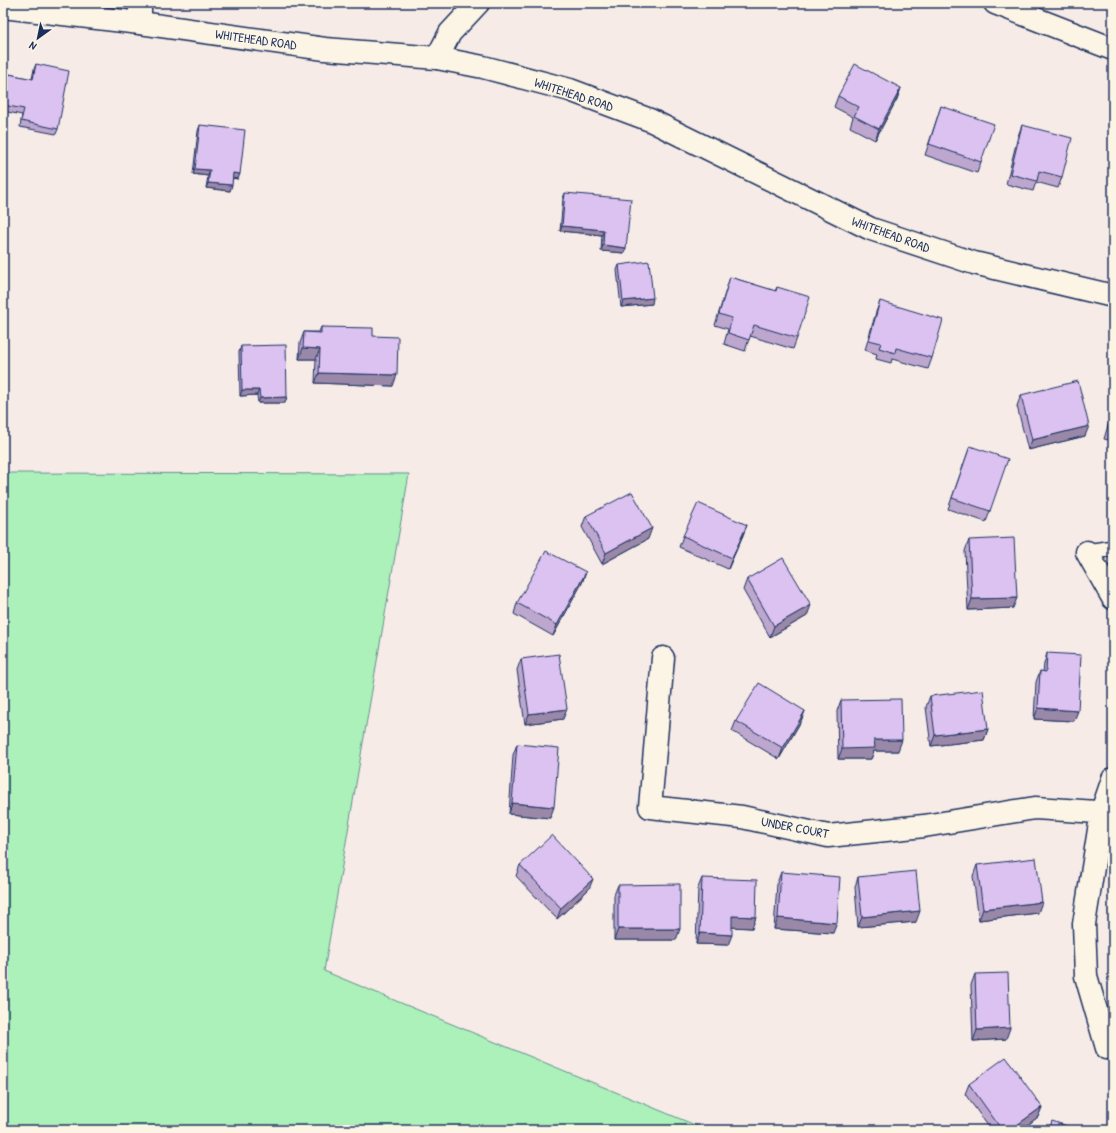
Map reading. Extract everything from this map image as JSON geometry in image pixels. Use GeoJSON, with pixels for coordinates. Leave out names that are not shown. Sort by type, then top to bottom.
{"type":"FeatureCollection","features":[{"type":"Feature","properties":{"kind":"street"},"geometry":{"type":"LineString","coordinates":[[437,58],[450,33],[478,3]]}},
{"type":"Feature","properties":{"kind":"street"},"geometry":{"type":"LineString","coordinates":[[995,3],[1113,49]]}},
{"type":"Feature","properties":{"kind":"street","name":"WHITEHEAD ROAD"},"geometry":{"type":"LineString","coordinates":[[3,7],[140,13],[325,49],[437,58],[483,67],[570,90],[650,120],[871,229],[974,263],[1113,296]]}},
{"type":"Feature","properties":{"kind":"street"},"geometry":{"type":"LineString","coordinates":[[1087,552],[1113,598]]}},
{"type":"Feature","properties":{"kind":"street","name":"UNDER COURT"},"geometry":{"type":"LineString","coordinates":[[663,658],[650,807],[742,817],[828,836],[924,826],[1034,808],[1108,812]]}},
{"type":"Feature","properties":{"kind":"street"},"geometry":{"type":"LineString","coordinates":[[1107,1048],[1086,976],[1084,924],[1108,812],[1113,779]]}},
{"type":"Feature","properties":{"kind":"lane"},"geometry":{"type":"LineString","coordinates":[[1087,552],[1113,548]]}},
{"type":"Feature","properties":{"kind":"green space"},"geometry":{"type":"Polygon","coordinates":[[[3,473],[409,474],[324,971],[707,1130],[3,1130],[3,473]]]}},
{"type":"Feature","properties":{"kind":"building"},"geometry":{"type":"Polygon","coordinates":[[[36,64],[69,71],[58,129],[21,121],[24,109],[3,105],[9,74],[33,79],[36,64]]]}},
{"type":"Feature","properties":{"kind":"building"},"geometry":{"type":"Polygon","coordinates":[[[855,64],[901,88],[879,129],[854,116],[859,107],[838,96],[855,64]]]}},
{"type":"Feature","properties":{"kind":"building"},"geometry":{"type":"Polygon","coordinates":[[[941,106],[994,124],[981,162],[929,144],[941,106]]]}},
{"type":"Feature","properties":{"kind":"building"},"geometry":{"type":"Polygon","coordinates":[[[200,125],[245,130],[240,174],[233,173],[232,185],[208,183],[210,170],[195,169],[200,125]]]}},
{"type":"Feature","properties":{"kind":"building"},"geometry":{"type":"Polygon","coordinates":[[[1022,125],[1072,138],[1062,177],[1039,171],[1037,181],[1010,174],[1022,125]]]}},
{"type":"Feature","properties":{"kind":"building"},"geometry":{"type":"Polygon","coordinates":[[[565,193],[631,199],[626,248],[603,245],[604,230],[562,226],[565,193]]]}},
{"type":"Feature","properties":{"kind":"building"},"geometry":{"type":"Polygon","coordinates":[[[649,261],[653,298],[623,301],[619,265],[649,261]]]}},
{"type":"Feature","properties":{"kind":"building"},"geometry":{"type":"Polygon","coordinates":[[[730,277],[776,291],[777,287],[810,297],[797,338],[754,325],[749,340],[728,333],[732,318],[719,314],[730,277]]]}},
{"type":"Feature","properties":{"kind":"building"},"geometry":{"type":"Polygon","coordinates":[[[880,301],[943,320],[932,358],[896,348],[895,353],[879,348],[881,343],[869,340],[880,301]]]}},
{"type":"Feature","properties":{"kind":"building"},"geometry":{"type":"Polygon","coordinates":[[[321,327],[373,328],[373,336],[398,337],[397,375],[319,373],[320,349],[303,348],[304,332],[321,333],[321,327]]]}},
{"type":"Feature","properties":{"kind":"building"},"geometry":{"type":"Polygon","coordinates":[[[286,345],[287,397],[260,398],[259,390],[242,390],[241,346],[286,345]]]}},
{"type":"Feature","properties":{"kind":"building"},"geometry":{"type":"Polygon","coordinates":[[[1078,381],[1089,426],[1032,440],[1021,395],[1078,381]]]}},
{"type":"Feature","properties":{"kind":"building"},"geometry":{"type":"Polygon","coordinates":[[[1113,410],[1113,430],[1108,428],[1113,410]]]}},
{"type":"Feature","properties":{"kind":"building"},"geometry":{"type":"Polygon","coordinates":[[[970,446],[1008,459],[990,511],[952,498],[970,446]]]}},
{"type":"Feature","properties":{"kind":"building"},"geometry":{"type":"Polygon","coordinates":[[[632,492],[652,528],[606,553],[586,516],[632,492]]]}},
{"type":"Feature","properties":{"kind":"building"},"geometry":{"type":"Polygon","coordinates":[[[698,503],[747,525],[732,558],[683,536],[698,503]]]}},
{"type":"Feature","properties":{"kind":"building"},"geometry":{"type":"Polygon","coordinates":[[[1014,538],[1017,598],[972,599],[969,540],[1014,538]]]}},
{"type":"Feature","properties":{"kind":"building"},"geometry":{"type":"Polygon","coordinates":[[[546,551],[586,572],[557,625],[517,603],[546,551]]]}},
{"type":"Feature","properties":{"kind":"building"},"geometry":{"type":"Polygon","coordinates":[[[783,558],[811,605],[774,626],[747,579],[783,558]]]}},
{"type":"Feature","properties":{"kind":"building"},"geometry":{"type":"Polygon","coordinates":[[[1047,653],[1081,655],[1078,711],[1038,708],[1040,671],[1046,672],[1047,653]]]}},
{"type":"Feature","properties":{"kind":"building"},"geometry":{"type":"Polygon","coordinates":[[[559,654],[567,709],[529,714],[521,659],[559,654]]]}},
{"type":"Feature","properties":{"kind":"building"},"geometry":{"type":"Polygon","coordinates":[[[759,683],[805,711],[783,748],[736,721],[759,683]]]}},
{"type":"Feature","properties":{"kind":"building"},"geometry":{"type":"Polygon","coordinates":[[[983,690],[988,729],[935,735],[930,696],[983,690]]]}},
{"type":"Feature","properties":{"kind":"building"},"geometry":{"type":"Polygon","coordinates":[[[901,699],[902,740],[874,740],[875,748],[842,749],[841,700],[901,699]]]}},
{"type":"Feature","properties":{"kind":"building"},"geometry":{"type":"Polygon","coordinates":[[[517,744],[559,748],[554,807],[512,803],[517,744]]]}},
{"type":"Feature","properties":{"kind":"building"},"geometry":{"type":"Polygon","coordinates":[[[552,835],[593,879],[561,908],[520,865],[552,835]]]}},
{"type":"Feature","properties":{"kind":"building"},"geometry":{"type":"Polygon","coordinates":[[[1036,858],[1042,902],[983,909],[977,865],[1036,858]]]}},
{"type":"Feature","properties":{"kind":"building"},"geometry":{"type":"Polygon","coordinates":[[[916,871],[920,911],[862,917],[858,877],[916,871]]]}},
{"type":"Feature","properties":{"kind":"building"},"geometry":{"type":"Polygon","coordinates":[[[781,872],[840,877],[837,923],[778,918],[781,872]]]}},
{"type":"Feature","properties":{"kind":"building"},"geometry":{"type":"Polygon","coordinates":[[[702,878],[757,880],[756,917],[732,916],[732,935],[700,933],[702,878]]]}},
{"type":"Feature","properties":{"kind":"building"},"geometry":{"type":"Polygon","coordinates":[[[680,884],[680,929],[618,929],[618,885],[680,884]]]}},
{"type":"Feature","properties":{"kind":"building"},"geometry":{"type":"Polygon","coordinates":[[[1008,973],[1010,1028],[977,1030],[975,974],[1008,973]]]}},
{"type":"Feature","properties":{"kind":"building"},"geometry":{"type":"Polygon","coordinates":[[[1006,1057],[1042,1107],[1010,1130],[1002,1130],[969,1084],[1006,1057]]]}},
{"type":"Feature","properties":{"kind":"building"},"geometry":{"type":"Polygon","coordinates":[[[1052,1121],[1079,1130],[1049,1130],[1052,1121]]]}}]}
